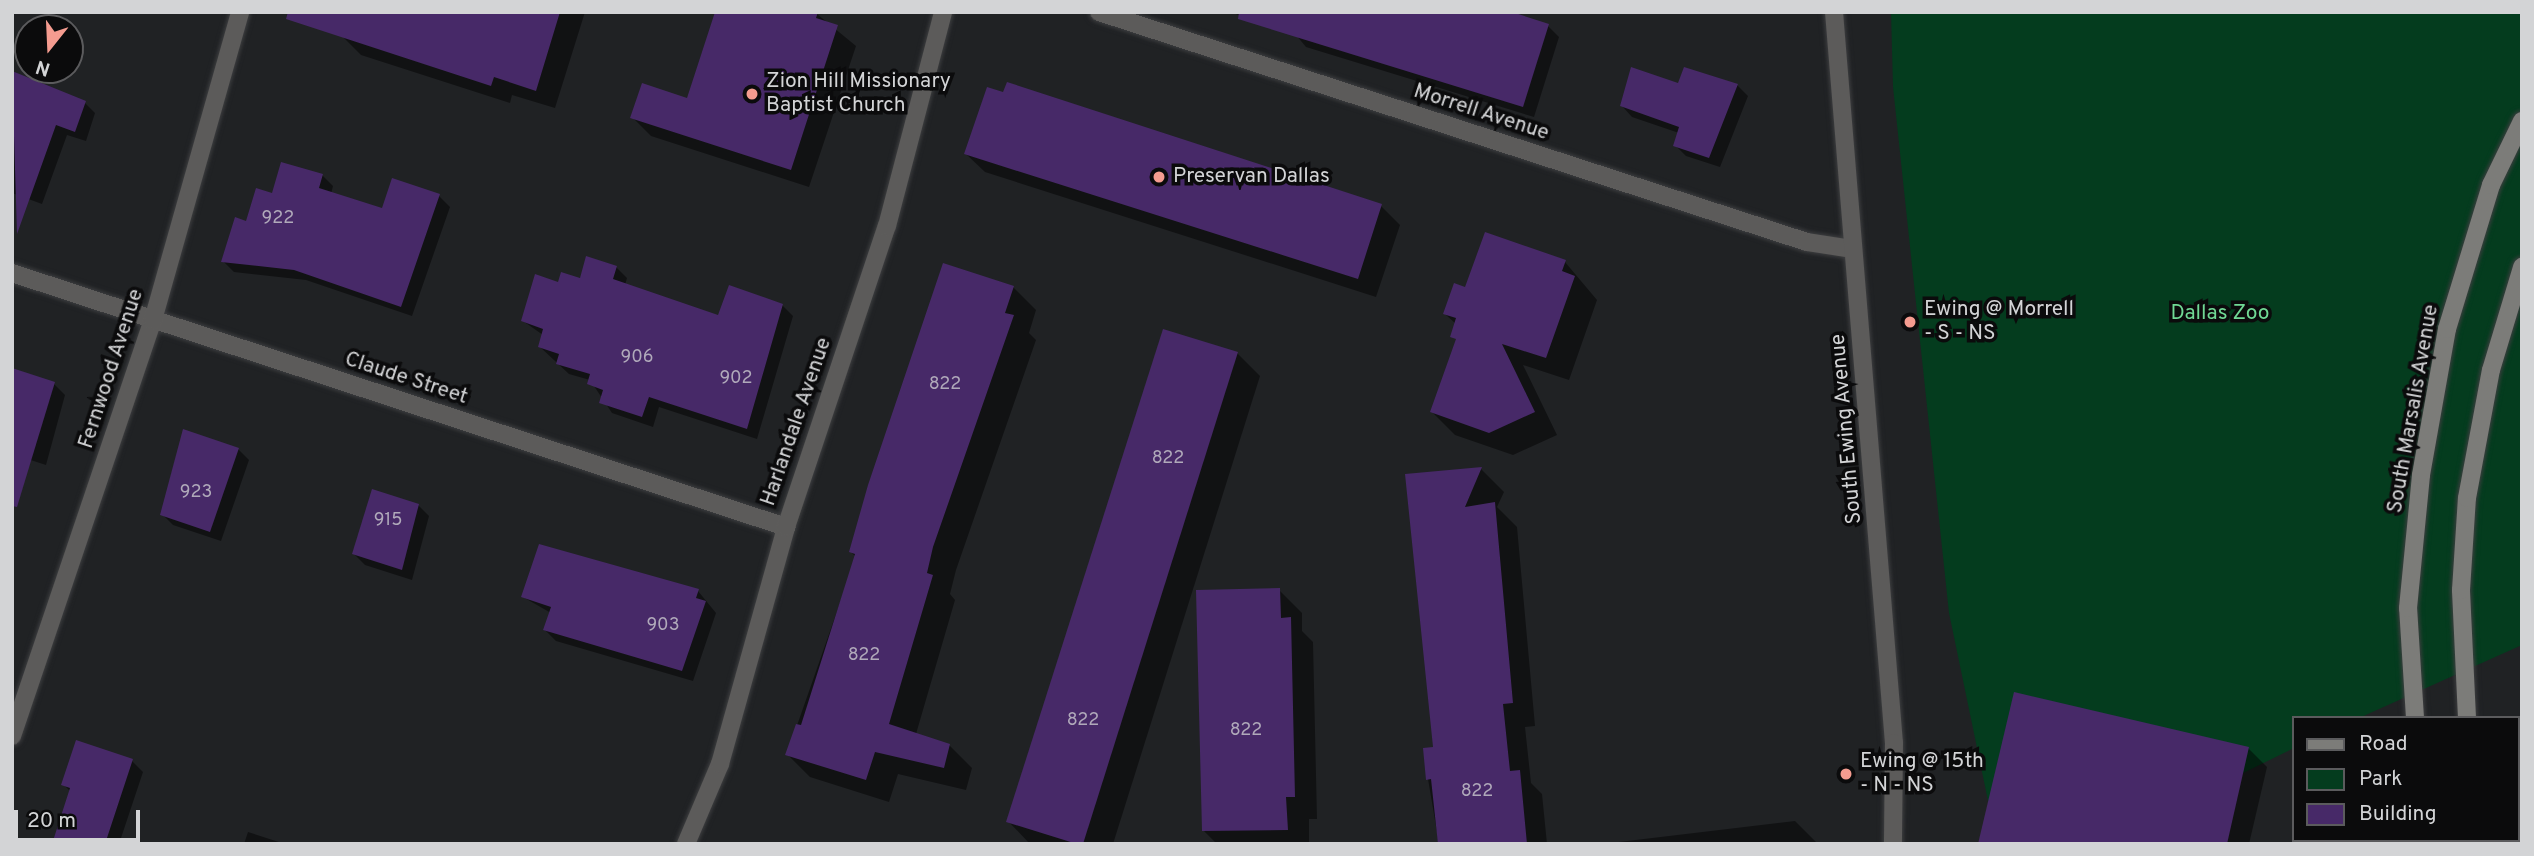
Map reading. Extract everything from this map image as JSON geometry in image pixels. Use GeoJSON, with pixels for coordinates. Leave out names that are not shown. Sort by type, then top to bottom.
{"type":"FeatureCollection","features":[{"type":"Feature","properties":{"kind":"main road","name":"South Marsalis Avenue"},"geometry":{"type":"LineString","coordinates":[[2415,716],[2408,608],[2421,475],[2447,329],[2491,185],[2522,121]]}},
{"type":"Feature","properties":{"kind":"main road"},"geometry":{"type":"LineString","coordinates":[[2468,716],[2460,590],[2467,498],[2491,370],[2522,267]]}},
{"type":"Feature","properties":{"kind":"street","name":"Fernwood Avenue"},"geometry":{"type":"LineString","coordinates":[[12,736],[153,320],[240,12]]}},
{"type":"Feature","properties":{"kind":"street","name":"Harlandale Avenue"},"geometry":{"type":"LineString","coordinates":[[686,844],[720,764],[786,527],[887,226],[943,12]]}},
{"type":"Feature","properties":{"kind":"street","name":"Morrell Avenue"},"geometry":{"type":"LineString","coordinates":[[1099,12],[1795,238],[1852,249]]}},
{"type":"Feature","properties":{"kind":"street","name":"South Ewing Avenue"},"geometry":{"type":"LineString","coordinates":[[1834,12],[1895,743],[1893,844]]}},
{"type":"Feature","properties":{"kind":"street","name":"Claude Street"},"geometry":{"type":"LineString","coordinates":[[12,273],[786,527]]}},
{"type":"Feature","properties":{"kind":"green space","name":"Dallas Zoo"},"geometry":{"type":"Polygon","coordinates":[[[1891,12],[2522,12],[2522,645],[2363,716],[2292,716],[2292,749],[2099,844],[1997,844],[1949,613],[1893,87],[1891,12]]]}},
{"type":"Feature","properties":{"kind":"building"},"geometry":{"type":"Polygon","coordinates":[[[288,12],[560,12],[536,91],[494,77],[491,86],[286,19],[288,12]]]}},
{"type":"Feature","properties":{"kind":"building"},"geometry":{"type":"Polygon","coordinates":[[[715,12],[818,12],[816,18],[838,25],[791,170],[630,118],[642,83],[687,98],[715,12]]]}},
{"type":"Feature","properties":{"kind":"building"},"geometry":{"type":"Polygon","coordinates":[[[1239,12],[1512,12],[1549,24],[1523,107],[1238,19],[1239,12]]]}},
{"type":"Feature","properties":{"kind":"building"},"geometry":{"type":"Polygon","coordinates":[[[1631,67],[1678,83],[1684,67],[1738,84],[1709,158],[1673,146],[1679,127],[1620,106],[1631,67]]]}},
{"type":"Feature","properties":{"kind":"building"},"geometry":{"type":"Polygon","coordinates":[[[12,71],[14,84],[44,84],[86,101],[75,132],[56,125],[17,234],[12,71]]]}},
{"type":"Feature","properties":{"kind":"building","name":"Preservan Dallas"},"geometry":{"type":"Polygon","coordinates":[[[1007,82],[1382,204],[1358,279],[964,154],[987,87],[1003,92],[1007,82]]]}},
{"type":"Feature","properties":{"kind":"building"},"geometry":{"type":"Polygon","coordinates":[[[281,162],[323,174],[319,188],[382,208],[392,178],[440,194],[401,307],[294,270],[221,262],[235,217],[246,221],[256,188],[272,193],[281,162]]]}},
{"type":"Feature","properties":{"kind":"building"},"geometry":{"type":"Polygon","coordinates":[[[1485,232],[1566,260],[1562,271],[1575,276],[1546,358],[1502,344],[1535,412],[1489,433],[1430,412],[1456,339],[1450,337],[1456,318],[1443,314],[1454,283],[1465,287],[1485,232]]]}},
{"type":"Feature","properties":{"kind":"building"},"geometry":{"type":"Polygon","coordinates":[[[586,256],[617,266],[613,279],[718,315],[729,285],[783,304],[747,429],[649,397],[642,417],[599,403],[603,390],[587,384],[590,374],[556,364],[559,354],[538,347],[543,329],[521,321],[535,274],[558,282],[561,272],[580,278],[586,256]]]}},
{"type":"Feature","properties":{"kind":"building"},"geometry":{"type":"Polygon","coordinates":[[[943,263],[1014,286],[1005,313],[1014,315],[933,547],[927,573],[933,575],[889,724],[950,744],[944,768],[875,752],[866,780],[785,755],[796,724],[801,725],[855,554],[849,552],[868,485],[943,263]]]}},
{"type":"Feature","properties":{"kind":"building"},"geometry":{"type":"Polygon","coordinates":[[[1163,329],[1238,352],[1083,844],[1077,844],[1006,822],[1163,329]]]}},
{"type":"Feature","properties":{"kind":"building"},"geometry":{"type":"Polygon","coordinates":[[[12,368],[55,382],[17,507],[12,506],[12,368]]]}},
{"type":"Feature","properties":{"kind":"building"},"geometry":{"type":"Polygon","coordinates":[[[183,429],[239,448],[210,532],[160,515],[183,429]]]}},
{"type":"Feature","properties":{"kind":"building"},"geometry":{"type":"Polygon","coordinates":[[[1482,467],[1465,507],[1495,502],[1513,703],[1503,704],[1510,771],[1520,770],[1527,844],[1438,844],[1431,779],[1426,780],[1423,748],[1433,747],[1405,474],[1482,467]]]}},
{"type":"Feature","properties":{"kind":"building"},"geometry":{"type":"Polygon","coordinates":[[[372,489],[419,504],[402,570],[352,554],[372,489]]]}},
{"type":"Feature","properties":{"kind":"building"},"geometry":{"type":"Polygon","coordinates":[[[539,544],[699,589],[696,598],[706,601],[682,671],[543,630],[551,607],[521,597],[539,544]]]}},
{"type":"Feature","properties":{"kind":"building"},"geometry":{"type":"Polygon","coordinates":[[[1280,588],[1281,618],[1291,617],[1295,797],[1286,797],[1288,830],[1202,831],[1196,590],[1280,588]]]}},
{"type":"Feature","properties":{"kind":"building"},"geometry":{"type":"Polygon","coordinates":[[[2014,692],[2249,747],[2227,844],[1978,844],[2014,692]]]}},
{"type":"Feature","properties":{"kind":"building"},"geometry":{"type":"Polygon","coordinates":[[[76,740],[133,759],[105,844],[52,844],[70,788],[61,785],[76,740]]]}},
{"type":"Feature","properties":{"kind":"place","name":"Zion Hill Missionary Baptist Church"},"geometry":{"type":"Point","coordinates":[752,94]}},
{"type":"Feature","properties":{"kind":"place","name":"Preservan Dallas"},"geometry":{"type":"Point","coordinates":[1159,177]}},
{"type":"Feature","properties":{"kind":"place","name":"Ewing @ Morrell - S - NS"},"geometry":{"type":"Point","coordinates":[1910,322]}},
{"type":"Feature","properties":{"kind":"place","name":"Ewing @ 15th - N - NS"},"geometry":{"type":"Point","coordinates":[1846,774]}}]}
